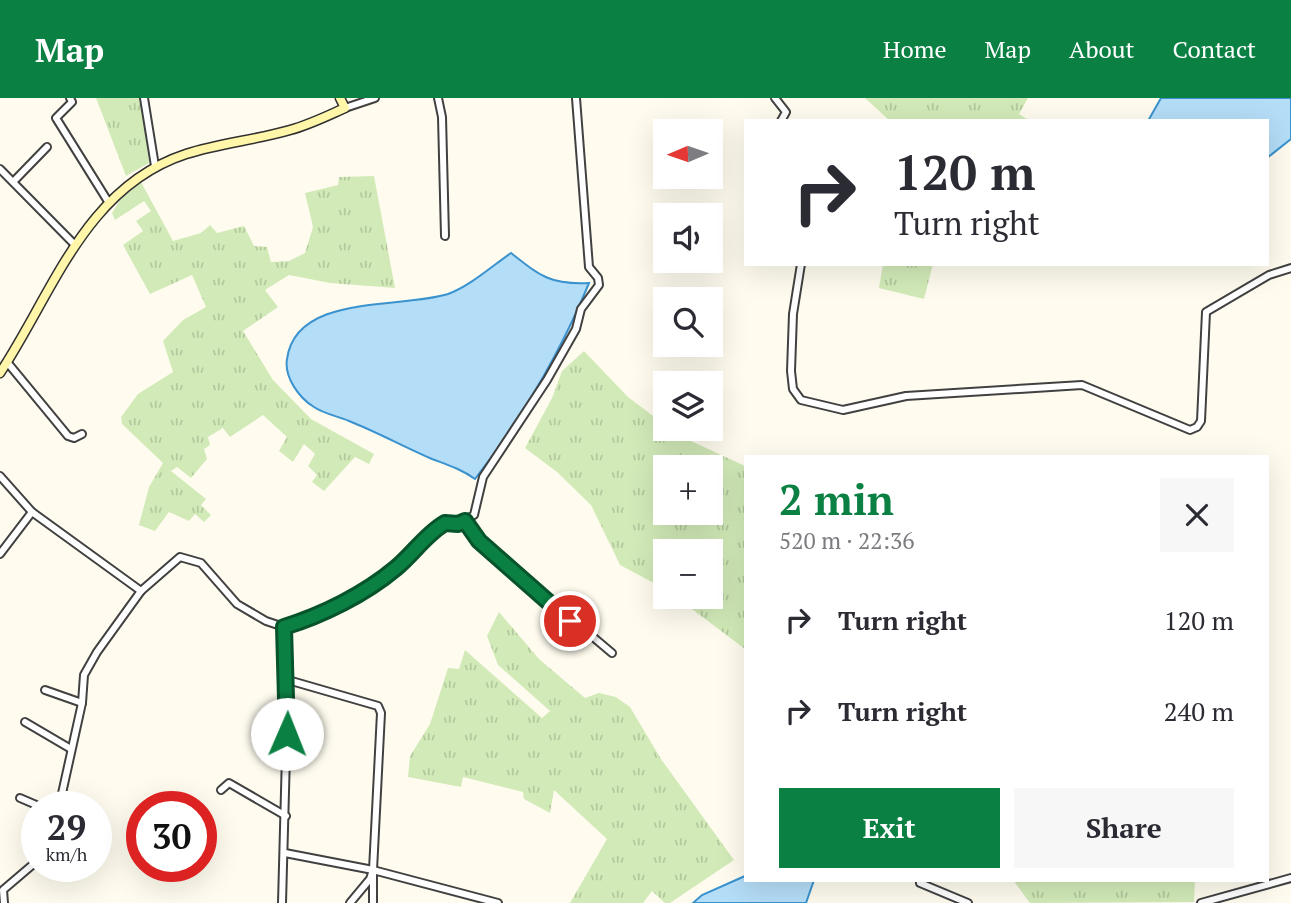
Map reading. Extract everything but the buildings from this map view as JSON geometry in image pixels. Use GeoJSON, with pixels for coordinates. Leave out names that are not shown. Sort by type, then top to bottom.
{"type":"FeatureCollection","features":[{"type":"Feature","properties":{"kind":"street"},"geometry":{"type":"LineString","coordinates":[[70,98],[72,102],[57,118],[109,203]]}},
{"type":"Feature","properties":{"kind":"street"},"geometry":{"type":"LineString","coordinates":[[144,98],[155,166]]}},
{"type":"Feature","properties":{"kind":"street"},"geometry":{"type":"LineString","coordinates":[[340,98],[345,108]]}},
{"type":"Feature","properties":{"kind":"street"},"geometry":{"type":"LineString","coordinates":[[0,373],[74,244],[124,186],[155,166],[221,144],[293,130],[375,98]]}},
{"type":"Feature","properties":{"kind":"street"},"geometry":{"type":"LineString","coordinates":[[438,98],[442,117],[445,236]]}},
{"type":"Feature","properties":{"kind":"street"},"geometry":{"type":"LineString","coordinates":[[62,791],[82,703],[84,675],[97,652],[141,591],[180,557],[201,563],[237,604],[266,621],[284,627],[307,620],[352,597],[396,569],[439,527],[465,521],[474,515],[483,477],[547,380],[576,329],[581,309],[599,285],[598,278],[589,267],[576,98]]}},
{"type":"Feature","properties":{"kind":"street"},"geometry":{"type":"LineString","coordinates":[[775,98],[786,112],[782,119]]}},
{"type":"Feature","properties":{"kind":"street"},"geometry":{"type":"LineString","coordinates":[[13,181],[47,148]]}},
{"type":"Feature","properties":{"kind":"street"},"geometry":{"type":"LineString","coordinates":[[0,169],[74,244]]}},
{"type":"Feature","properties":{"kind":"street"},"geometry":{"type":"LineString","coordinates":[[801,266],[793,314],[791,370],[793,389],[801,400],[843,410],[905,396],[1082,385],[1190,430],[1201,421],[1206,312],[1269,275],[1291,268]]}},
{"type":"Feature","properties":{"kind":"street"},"geometry":{"type":"LineString","coordinates":[[7,362],[68,436],[74,438],[82,434]]}},
{"type":"Feature","properties":{"kind":"street"},"geometry":{"type":"LineString","coordinates":[[0,476],[32,512],[141,591]]}},
{"type":"Feature","properties":{"kind":"street"},"geometry":{"type":"LineString","coordinates":[[0,554],[32,512]]}},
{"type":"Feature","properties":{"kind":"street"},"geometry":{"type":"LineString","coordinates":[[465,521],[479,541],[612,653]]}},
{"type":"Feature","properties":{"kind":"street"},"geometry":{"type":"LineString","coordinates":[[282,903],[288,680],[284,627]]}},
{"type":"Feature","properties":{"kind":"street"},"geometry":{"type":"LineString","coordinates":[[288,680],[378,706],[381,746],[373,903]]}},
{"type":"Feature","properties":{"kind":"street"},"geometry":{"type":"LineString","coordinates":[[45,691],[82,703]]}},
{"type":"Feature","properties":{"kind":"street"},"geometry":{"type":"LineString","coordinates":[[25,722],[71,749]]}},
{"type":"Feature","properties":{"kind":"street"},"geometry":{"type":"LineString","coordinates":[[220,790],[229,783],[286,816]]}},
{"type":"Feature","properties":{"kind":"street"},"geometry":{"type":"LineString","coordinates":[[285,853],[373,870],[498,903]]}},
{"type":"Feature","properties":{"kind":"street"},"geometry":{"type":"LineString","coordinates":[[350,903],[370,879],[373,870]]}},
{"type":"Feature","properties":{"kind":"street"},"geometry":{"type":"LineString","coordinates":[[4,903],[1,891],[21,874]]}},
{"type":"Feature","properties":{"kind":"street"},"geometry":{"type":"LineString","coordinates":[[1201,903],[1291,878]]}},
{"type":"Feature","properties":{"kind":"street"},"geometry":{"type":"LineString","coordinates":[[920,883],[968,903]]}},
{"type":"Feature","properties":{"kind":"green space"},"geometry":{"type":"Polygon","coordinates":[[[96,98],[141,98],[149,163],[126,176],[96,98]]]}},
{"type":"Feature","properties":{"kind":"green space"},"geometry":{"type":"Polygon","coordinates":[[[865,98],[1028,98],[1019,114],[1027,119],[888,119],[865,98]]]}},
{"type":"Feature","properties":{"kind":"green space"},"geometry":{"type":"Polygon","coordinates":[[[374,176],[395,288],[330,283],[289,275],[265,290],[278,307],[243,331],[273,380],[311,419],[374,454],[369,464],[355,457],[324,491],[312,482],[317,475],[308,466],[315,454],[304,444],[293,462],[279,451],[287,437],[263,415],[230,437],[223,428],[208,437],[210,445],[204,449],[207,459],[191,478],[177,467],[171,471],[206,499],[201,505],[211,515],[204,522],[195,514],[189,521],[169,512],[155,531],[139,525],[149,487],[163,463],[122,424],[121,417],[138,394],[173,372],[163,341],[183,320],[206,307],[192,275],[150,294],[123,245],[143,231],[136,221],[151,211],[144,201],[115,220],[112,213],[120,200],[141,182],[173,241],[201,233],[210,225],[217,233],[244,226],[254,246],[267,247],[271,262],[289,261],[305,253],[313,227],[305,193],[338,185],[339,177],[374,176]]]}},
{"type":"Feature","properties":{"kind":"green space"},"geometry":{"type":"Polygon","coordinates":[[[883,266],[932,266],[924,299],[879,288],[883,266]]]}},
{"type":"Feature","properties":{"kind":"green space"},"geometry":{"type":"Polygon","coordinates":[[[584,351],[628,397],[653,416],[653,441],[691,441],[721,455],[653,455],[653,525],[723,525],[723,456],[744,466],[744,648],[692,609],[723,609],[723,539],[653,539],[653,583],[620,565],[591,505],[557,472],[525,448],[552,398],[562,371],[584,351]]]}},
{"type":"Feature","properties":{"kind":"green space"},"geometry":{"type":"Polygon","coordinates":[[[499,612],[539,659],[585,698],[599,693],[616,697],[630,707],[661,759],[734,860],[670,903],[665,903],[652,891],[643,903],[570,903],[607,839],[554,790],[550,813],[524,799],[523,792],[463,777],[461,787],[408,777],[410,756],[430,724],[448,668],[459,669],[465,650],[542,718],[550,711],[498,665],[487,636],[499,612]]]}},
{"type":"Feature","properties":{"kind":"green space"},"geometry":{"type":"Polygon","coordinates":[[[1014,882],[1195,882],[1194,902],[1030,903],[1014,882]]]}},
{"type":"Feature","properties":{"kind":"water"},"geometry":{"type":"Polygon","coordinates":[[[1161,98],[1291,98],[1291,139],[1269,156],[1269,119],[1149,119],[1161,98]]]}},
{"type":"Feature","properties":{"kind":"water"},"geometry":{"type":"Polygon","coordinates":[[[511,253],[547,277],[565,282],[589,283],[566,335],[539,385],[509,433],[475,479],[318,409],[303,398],[290,380],[287,359],[295,338],[309,323],[330,313],[353,307],[448,294],[473,281],[511,253]]]}},
{"type":"Feature","properties":{"kind":"water"},"geometry":{"type":"Polygon","coordinates":[[[744,876],[744,882],[813,882],[806,903],[693,903],[702,895],[744,876]]]}},
{"type":"Feature","properties":{"kind":"route"},"geometry":{"type":"LineString","coordinates":[[287,734],[287,632],[284,627],[307,620],[352,597],[396,569],[445,523],[458,524],[465,521],[479,541],[570,621]]}}]}
